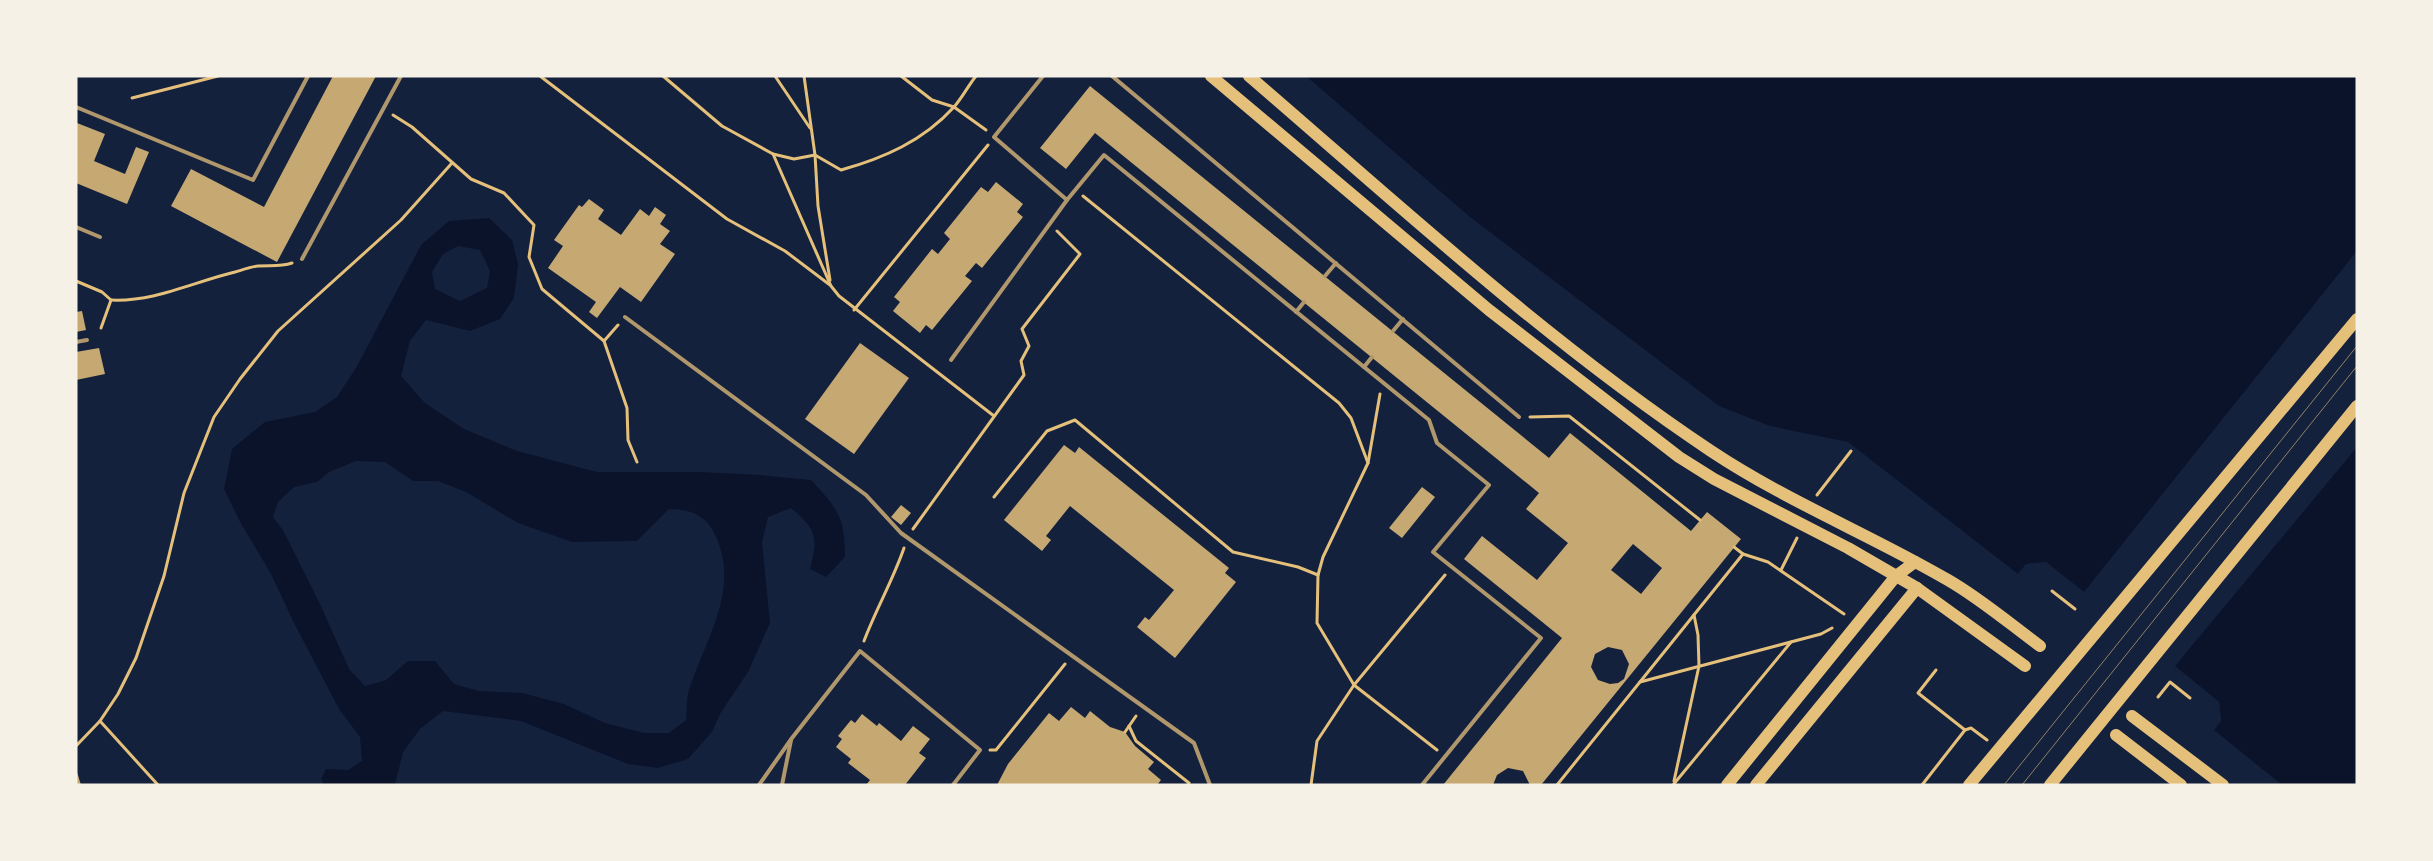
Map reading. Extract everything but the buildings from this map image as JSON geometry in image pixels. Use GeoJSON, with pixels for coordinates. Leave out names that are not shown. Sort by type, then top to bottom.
{"type":"FeatureCollection","features":[{"type":"Feature","properties":{"kind":"main road"},"geometry":{"type":"LineString","coordinates":[[1211,76],[1489,310],[1672,451],[1714,479],[1848,548],[1917,588],[2024,666]]}},
{"type":"Feature","properties":{"kind":"main road"},"geometry":{"type":"LineString","coordinates":[[1249,76],[1498,289],[1656,413],[1714,454],[1759,480],[1951,582],[2040,646]]}},
{"type":"Feature","properties":{"kind":"main road"},"geometry":{"type":"LineString","coordinates":[[1969,785],[2357,318]]}},
{"type":"Feature","properties":{"kind":"main road"},"geometry":{"type":"LineString","coordinates":[[2050,785],[2357,406]]}},
{"type":"Feature","properties":{"kind":"main road"},"geometry":{"type":"LineString","coordinates":[[1727,785],[1896,576],[1915,562]]}},
{"type":"Feature","properties":{"kind":"main road"},"geometry":{"type":"LineString","coordinates":[[1756,785],[1917,588],[1915,562]]}},
{"type":"Feature","properties":{"kind":"main road"},"geometry":{"type":"LineString","coordinates":[[2132,716],[2223,785]]}},
{"type":"Feature","properties":{"kind":"main road"},"geometry":{"type":"LineString","coordinates":[[2116,735],[2181,785]]}},
{"type":"Feature","properties":{"kind":"lane"},"geometry":{"type":"LineString","coordinates":[[76,107],[253,180],[308,76]]}},
{"type":"Feature","properties":{"kind":"lane"},"geometry":{"type":"LineString","coordinates":[[302,259],[402,76]]}},
{"type":"Feature","properties":{"kind":"lane"},"geometry":{"type":"LineString","coordinates":[[1043,76],[994,137],[1067,200]]}},
{"type":"Feature","properties":{"kind":"lane"},"geometry":{"type":"LineString","coordinates":[[1112,76],[1519,417]]}},
{"type":"Feature","properties":{"kind":"lane"},"geometry":{"type":"LineString","coordinates":[[951,360],[1067,200],[1104,155],[1429,420],[1437,443],[1489,485],[1433,552],[1541,638],[1422,785]]}},
{"type":"Feature","properties":{"kind":"lane"},"geometry":{"type":"LineString","coordinates":[[76,227],[100,237]]}},
{"type":"Feature","properties":{"kind":"lane"},"geometry":{"type":"LineString","coordinates":[[1325,276],[1336,263]]}},
{"type":"Feature","properties":{"kind":"lane"},"geometry":{"type":"LineString","coordinates":[[1296,312],[1304,302]]}},
{"type":"Feature","properties":{"kind":"lane"},"geometry":{"type":"LineString","coordinates":[[625,317],[866,495],[907,538],[1194,743],[1210,785]]}},
{"type":"Feature","properties":{"kind":"lane"},"geometry":{"type":"LineString","coordinates":[[1393,331],[1403,319]]}},
{"type":"Feature","properties":{"kind":"lane"},"geometry":{"type":"LineString","coordinates":[[76,342],[87,340]]}},
{"type":"Feature","properties":{"kind":"lane"},"geometry":{"type":"LineString","coordinates":[[1364,367],[1372,357]]}},
{"type":"Feature","properties":{"kind":"lane"},"geometry":{"type":"LineString","coordinates":[[759,785],[792,738],[860,651],[980,750],[954,785]]}},
{"type":"Feature","properties":{"kind":"lane"},"geometry":{"type":"LineString","coordinates":[[782,785],[792,738]]}},
{"type":"Feature","properties":{"kind":"path"},"geometry":{"type":"LineString","coordinates":[[132,98],[218,76]]}},
{"type":"Feature","properties":{"kind":"path"},"geometry":{"type":"LineString","coordinates":[[540,76],[727,218],[785,250],[830,286],[854,310],[994,416]]}},
{"type":"Feature","properties":{"kind":"path"},"geometry":{"type":"LineString","coordinates":[[663,76],[722,126],[773,154],[794,159],[815,155],[841,170],[869,162],[903,148],[927,133],[954,107],[974,78]]}},
{"type":"Feature","properties":{"kind":"path"},"geometry":{"type":"LineString","coordinates":[[774,76],[811,128]]}},
{"type":"Feature","properties":{"kind":"path"},"geometry":{"type":"LineString","coordinates":[[804,76],[815,155],[818,206],[830,286]]}},
{"type":"Feature","properties":{"kind":"path"},"geometry":{"type":"LineString","coordinates":[[901,76],[932,100],[954,107],[984,129]]}},
{"type":"Feature","properties":{"kind":"path"},"geometry":{"type":"LineString","coordinates":[[383,110],[412,127],[471,180],[504,193],[534,225],[529,257],[542,289],[604,341],[627,408],[628,440],[637,462]]}},
{"type":"Feature","properties":{"kind":"path"},"geometry":{"type":"LineString","coordinates":[[854,310],[994,137]]}},
{"type":"Feature","properties":{"kind":"path"},"geometry":{"type":"LineString","coordinates":[[773,154],[830,286]]}},
{"type":"Feature","properties":{"kind":"path"},"geometry":{"type":"LineString","coordinates":[[76,746],[100,721],[118,694],[136,658],[164,576],[184,493],[214,417],[240,379],[278,331],[401,220],[452,163]]}},
{"type":"Feature","properties":{"kind":"path"},"geometry":{"type":"LineString","coordinates":[[1076,190],[1339,403],[1351,418],[1368,463]]}},
{"type":"Feature","properties":{"kind":"path"},"geometry":{"type":"LineString","coordinates":[[860,651],[873,618],[893,580],[907,538],[1024,375],[1021,361],[1030,346],[1022,330],[1080,254],[1050,224]]}},
{"type":"Feature","properties":{"kind":"path"},"geometry":{"type":"LineString","coordinates":[[76,281],[102,292],[110,300],[129,301],[154,297],[233,272],[259,266],[275,267],[302,259]]}},
{"type":"Feature","properties":{"kind":"path"},"geometry":{"type":"LineString","coordinates":[[101,328],[110,300]]}},
{"type":"Feature","properties":{"kind":"path"},"geometry":{"type":"LineString","coordinates":[[604,341],[625,317]]}},
{"type":"Feature","properties":{"kind":"path"},"geometry":{"type":"LineString","coordinates":[[1382,382],[1368,463],[1323,557],[1318,575],[1317,624],[1354,685],[1445,757]]}},
{"type":"Feature","properties":{"kind":"path"},"geometry":{"type":"LineString","coordinates":[[1519,417],[1569,416],[1700,520]]}},
{"type":"Feature","properties":{"kind":"path"},"geometry":{"type":"LineString","coordinates":[[994,497],[1046,431],[1075,420],[1233,552],[1298,567],[1318,575]]}},
{"type":"Feature","properties":{"kind":"path"},"geometry":{"type":"LineString","coordinates":[[1816,496],[1851,451]]}},
{"type":"Feature","properties":{"kind":"path"},"geometry":{"type":"LineString","coordinates":[[1781,570],[1799,535]]}},
{"type":"Feature","properties":{"kind":"path"},"geometry":{"type":"LineString","coordinates":[[1734,547],[1743,554],[1768,562],[1781,570],[1844,615],[1840,620]]}},
{"type":"Feature","properties":{"kind":"path"},"geometry":{"type":"LineString","coordinates":[[1557,785],[1743,554]]}},
{"type":"Feature","properties":{"kind":"path"},"geometry":{"type":"LineString","coordinates":[[1311,785],[1317,740],[1354,685],[1452,567]]}},
{"type":"Feature","properties":{"kind":"path"},"geometry":{"type":"LineString","coordinates":[[2052,591],[2075,609]]}},
{"type":"Feature","properties":{"kind":"path"},"geometry":{"type":"LineString","coordinates":[[1674,784],[1699,666],[1698,635],[1694,615]]}},
{"type":"Feature","properties":{"kind":"path"},"geometry":{"type":"LineString","coordinates":[[1640,682],[1822,634],[1835,626]]}},
{"type":"Feature","properties":{"kind":"path"},"geometry":{"type":"LineString","coordinates":[[1674,784],[1791,642]]}},
{"type":"Feature","properties":{"kind":"path"},"geometry":{"type":"LineString","coordinates":[[980,750],[996,750],[1072,656]]}},
{"type":"Feature","properties":{"kind":"path"},"geometry":{"type":"LineString","coordinates":[[1936,670],[1918,692],[1965,730]]}},
{"type":"Feature","properties":{"kind":"path"},"geometry":{"type":"LineString","coordinates":[[2158,697],[2170,682],[2190,698]]}},
{"type":"Feature","properties":{"kind":"path"},"geometry":{"type":"LineString","coordinates":[[1125,732],[1143,707]]}},
{"type":"Feature","properties":{"kind":"path"},"geometry":{"type":"LineString","coordinates":[[100,721],[158,785]]}},
{"type":"Feature","properties":{"kind":"path"},"geometry":{"type":"LineString","coordinates":[[1130,726],[1136,741],[1190,784]]}},
{"type":"Feature","properties":{"kind":"path"},"geometry":{"type":"LineString","coordinates":[[1922,785],[1965,730],[1971,728],[1988,740]]}},
{"type":"Feature","properties":{"kind":"water"},"geometry":{"type":"Polygon","coordinates":[[[1306,76],[2357,76],[2357,785],[2282,785],[2214,730],[2221,721],[2219,702],[2046,562],[2026,564],[2018,574],[1848,442],[1770,426],[1719,406],[1470,217],[1306,76]]]}},
{"type":"Feature","properties":{"kind":"water"},"geometry":{"type":"Polygon","coordinates":[[[489,218],[512,240],[518,264],[514,298],[500,319],[470,331],[426,320],[410,341],[401,376],[425,403],[464,429],[517,451],[597,472],[700,472],[811,480],[838,514],[845,543],[845,557],[826,577],[810,569],[814,541],[811,529],[806,522],[791,508],[768,517],[762,542],[770,623],[748,672],[721,712],[712,732],[688,759],[658,768],[628,764],[521,721],[443,711],[420,729],[403,752],[395,785],[324,785],[321,779],[326,769],[348,770],[362,761],[360,737],[339,709],[294,623],[271,574],[239,520],[224,489],[232,449],[265,422],[315,412],[337,397],[356,368],[421,245],[449,221],[489,218]],[[458,246],[443,254],[432,272],[435,289],[460,301],[487,288],[490,271],[480,250],[458,246]],[[356,461],[329,472],[317,482],[294,487],[278,502],[273,517],[283,530],[320,604],[349,669],[365,686],[386,680],[408,661],[435,661],[454,684],[479,691],[522,693],[564,704],[605,723],[644,733],[669,733],[686,720],[688,693],[717,616],[724,578],[723,559],[717,539],[704,519],[685,511],[669,509],[637,541],[572,542],[518,523],[466,492],[438,481],[413,481],[385,462],[356,461]]]}},
{"type":"Feature","properties":{"kind":"pier"},"geometry":{"type":"Polygon","coordinates":[[[2357,251],[2357,447],[2175,666],[2219,702],[2221,721],[2214,730],[2212,728],[2218,720],[2217,704],[2045,564],[2027,566],[2020,575],[2018,574],[2026,564],[2046,562],[2084,592],[2357,251]]]}},
{"type":"Feature","properties":{"kind":"tram line"},"geometry":{"type":"LineString","coordinates":[[2004,785],[2357,346]]}},
{"type":"Feature","properties":{"kind":"tram line"},"geometry":{"type":"LineString","coordinates":[[2022,785],[2357,366]]}}]}
